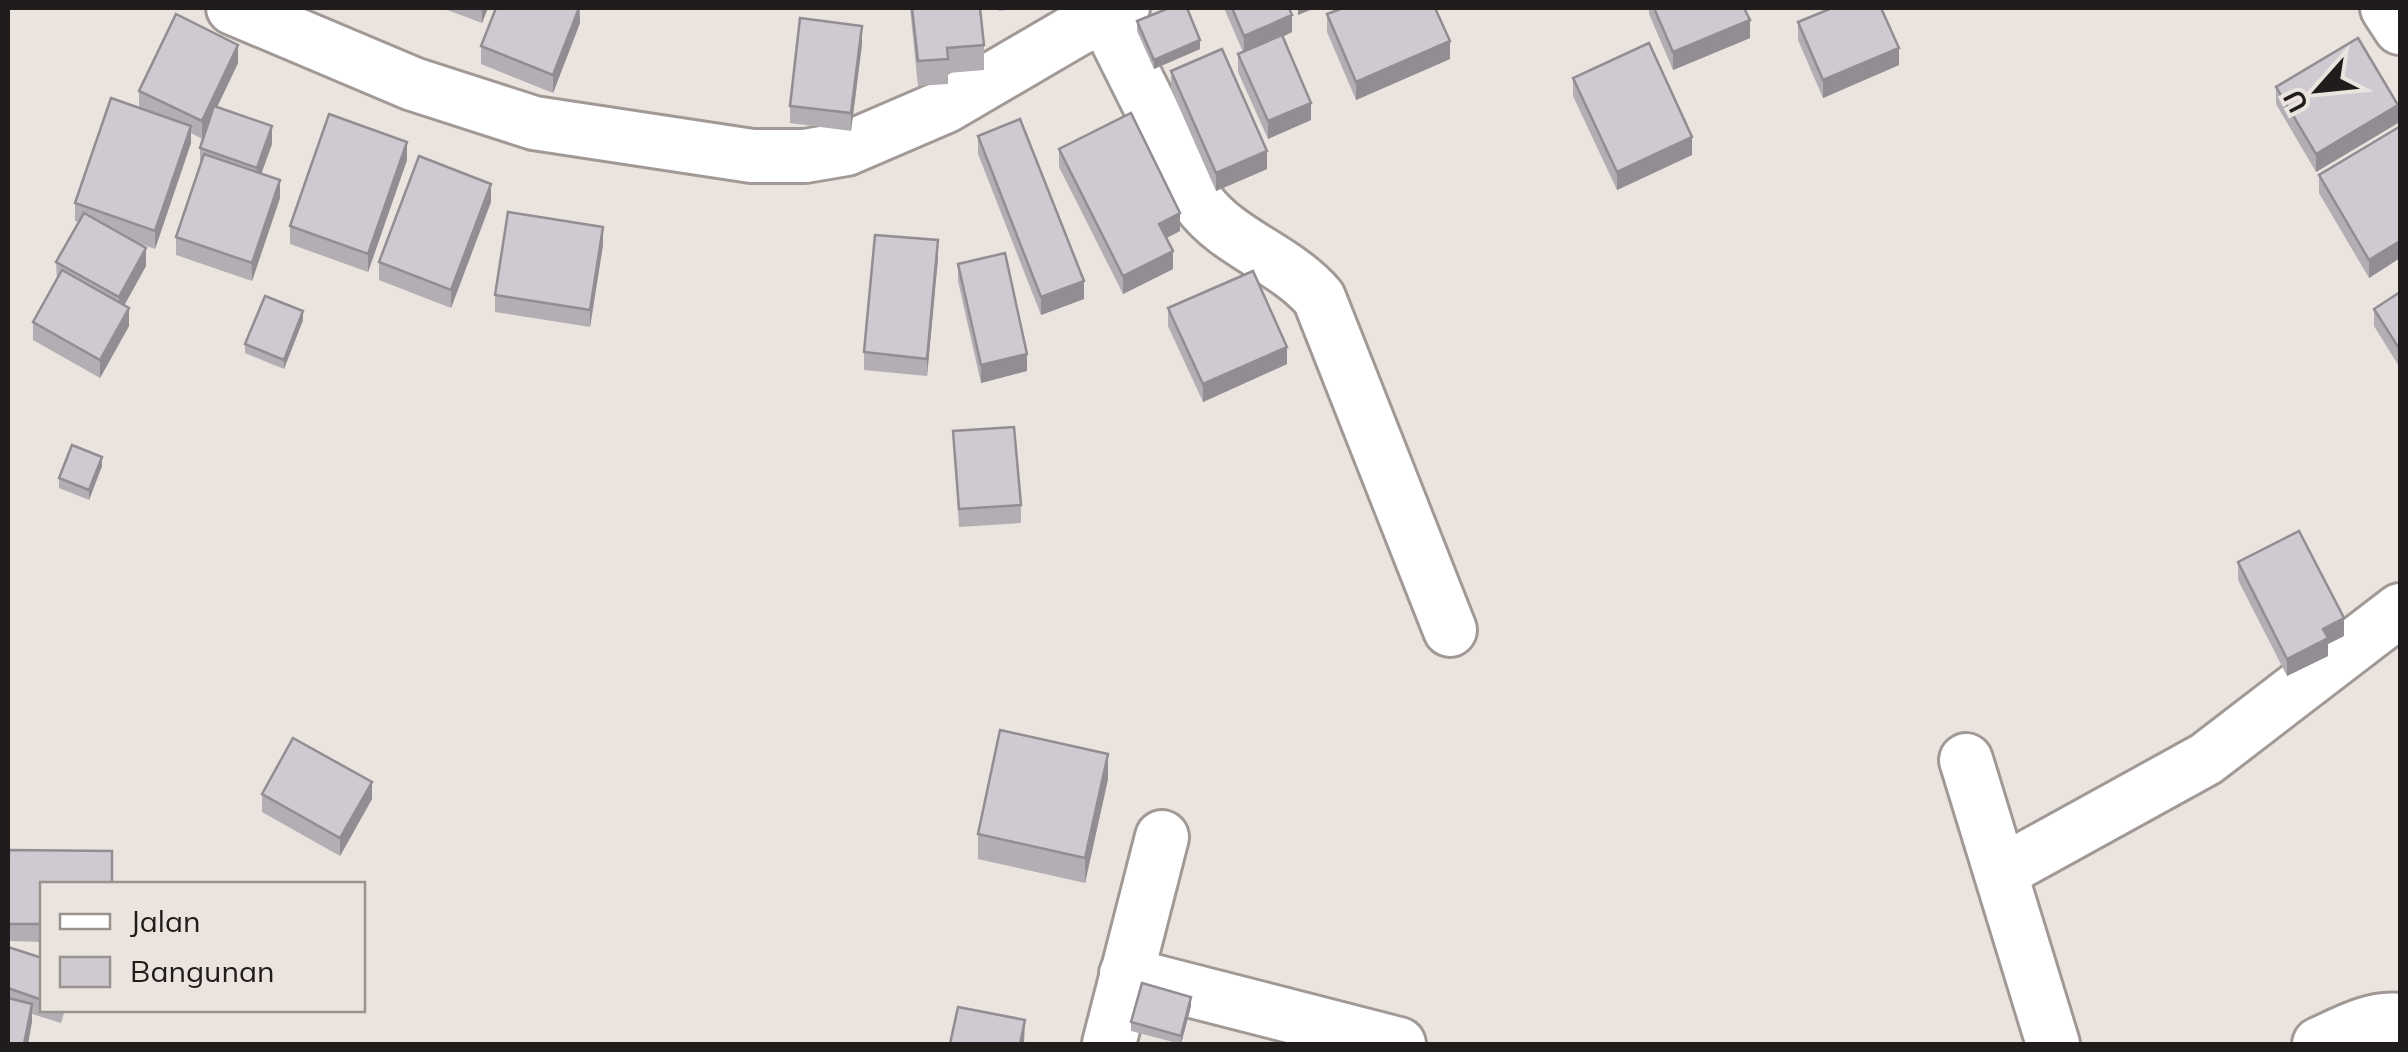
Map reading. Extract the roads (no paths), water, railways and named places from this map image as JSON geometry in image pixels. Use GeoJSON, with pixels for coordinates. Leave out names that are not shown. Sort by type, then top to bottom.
{"type":"FeatureCollection","features":[{"type":"Feature","properties":{"kind":"street"},"geometry":{"type":"LineString","coordinates":[[233,8],[413,84],[534,123],[752,156],[805,156],[846,149],[946,106],[1094,15],[1198,202],[1210,217],[1303,279],[1319,298],[1450,630]]}},
{"type":"Feature","properties":{"kind":"street"},"geometry":{"type":"LineString","coordinates":[[2387,8],[2400,27]]}},
{"type":"Feature","properties":{"kind":"street"},"geometry":{"type":"LineString","coordinates":[[2001,872],[2206,758],[2400,610]]}},
{"type":"Feature","properties":{"kind":"street"},"geometry":{"type":"LineString","coordinates":[[1966,760],[2053,1044]]}},
{"type":"Feature","properties":{"kind":"street"},"geometry":{"type":"LineString","coordinates":[[1109,1044],[1162,837]]}},
{"type":"Feature","properties":{"kind":"street"},"geometry":{"type":"LineString","coordinates":[[1126,974],[1400,1044]]}},
{"type":"Feature","properties":{"kind":"street"},"geometry":{"type":"LineString","coordinates":[[2319,1044],[2366,1024],[2400,1020]]}}]}
